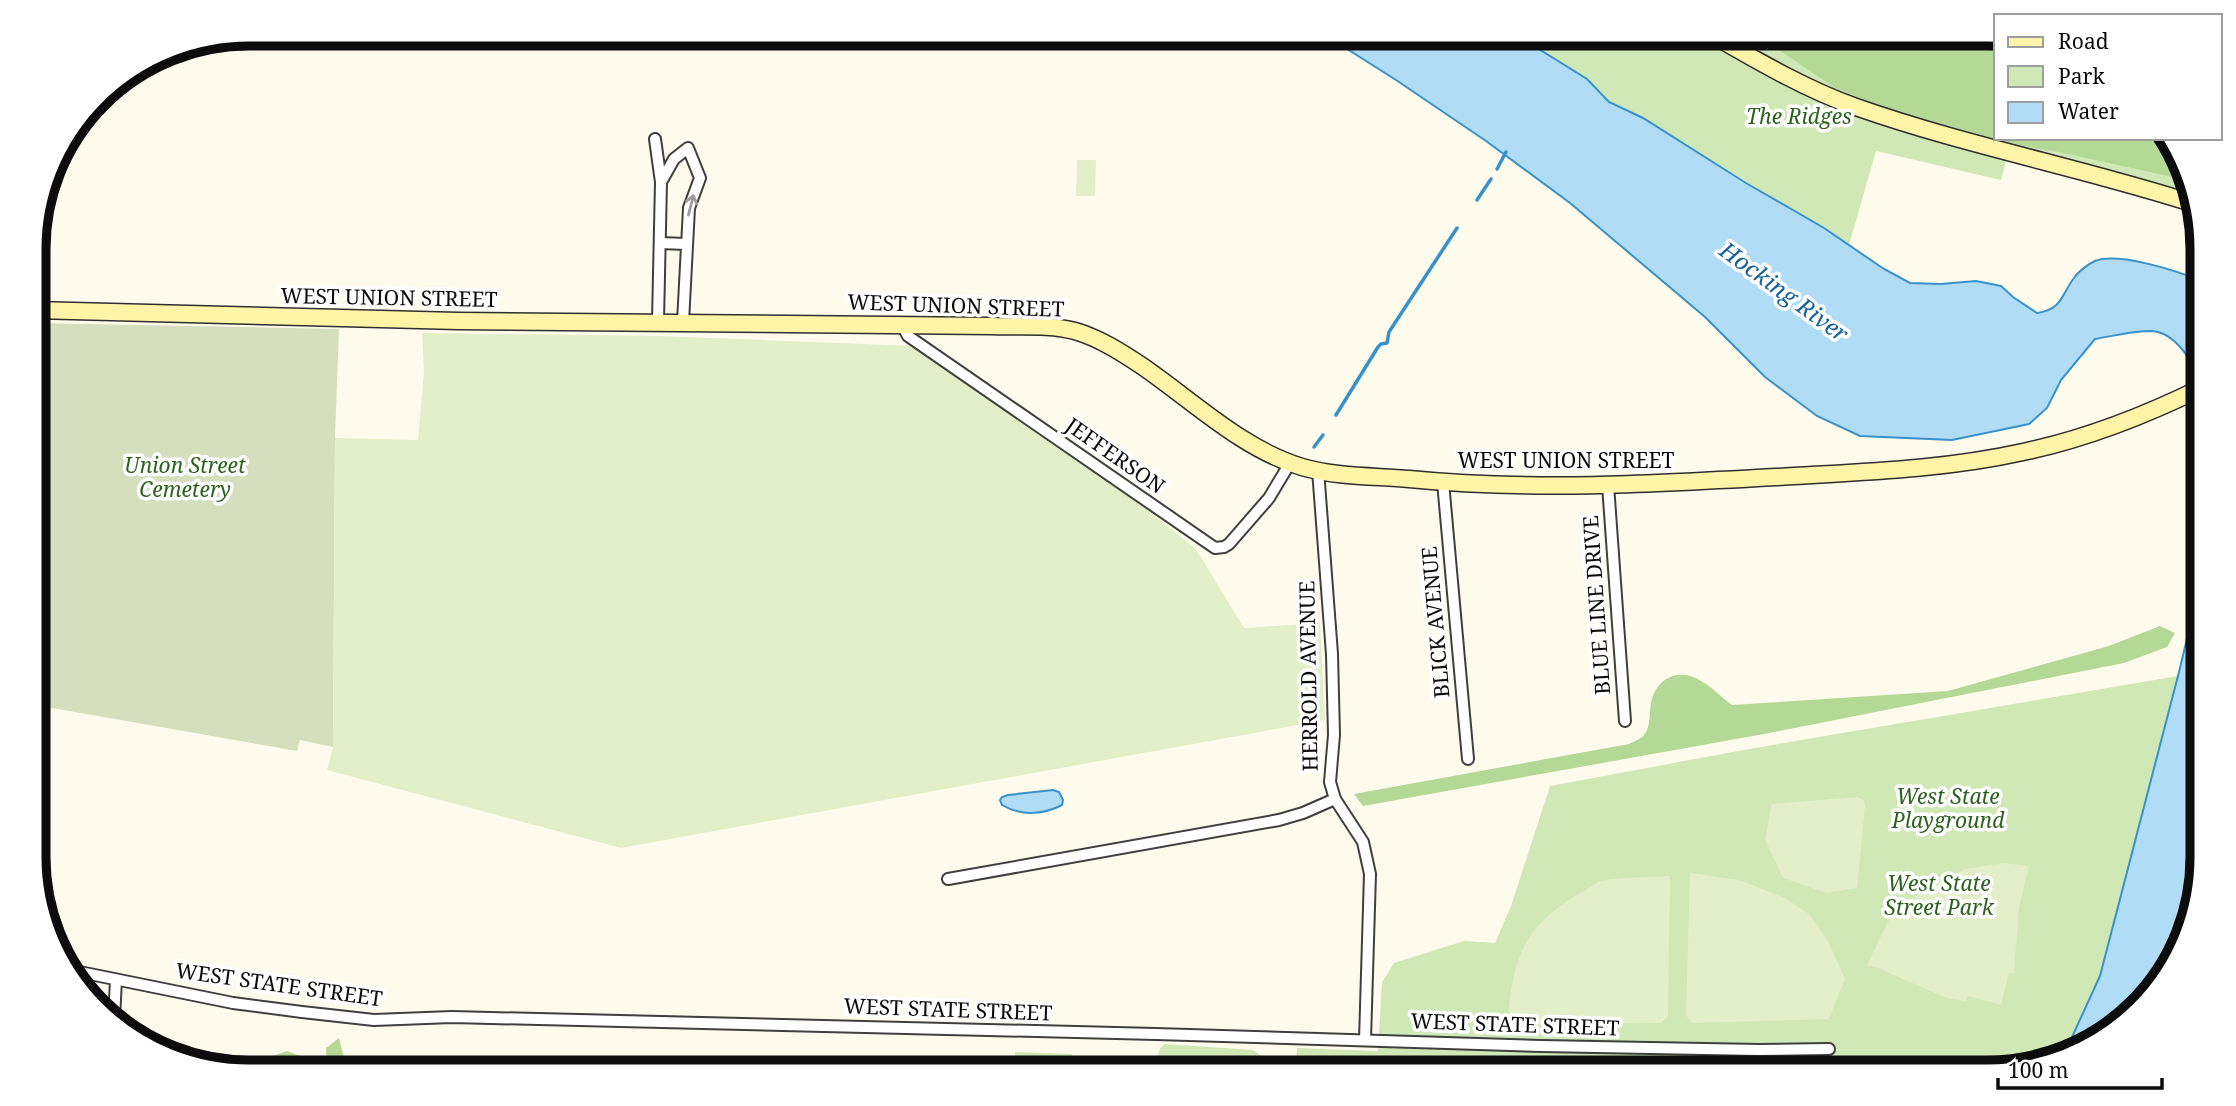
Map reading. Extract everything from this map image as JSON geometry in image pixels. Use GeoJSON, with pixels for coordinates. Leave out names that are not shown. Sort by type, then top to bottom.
{"type":"FeatureCollection","features":[{"type":"Feature","properties":{"kind":"main road"},"geometry":{"type":"LineString","coordinates":[[1733,46],[1821,93],[1855,107],[2008,153],[2138,186],[2185,201]]}},
{"type":"Feature","properties":{"kind":"main road","name":"WEST UNION STREET"},"geometry":{"type":"LineString","coordinates":[[46,310],[348,319],[992,326],[1073,330],[1115,349],[1242,438],[1290,463],[1318,470],[1443,482],[1528,486],[1608,485],[1893,470],[1965,463],[2058,444],[2115,426],[2190,394]]}},
{"type":"Feature","properties":{"kind":"street"},"geometry":{"type":"LineString","coordinates":[[655,139],[661,182],[658,321]]}},
{"type":"Feature","properties":{"kind":"street"},"geometry":{"type":"LineString","coordinates":[[661,182],[674,159],[688,148],[700,178],[689,208],[683,322]]}},
{"type":"Feature","properties":{"kind":"street"},"geometry":{"type":"LineString","coordinates":[[660,243],[686,244]]}},
{"type":"Feature","properties":{"kind":"street","name":"JEFFERSON"},"geometry":{"type":"LineString","coordinates":[[902,325],[908,336],[1215,548],[1229,544],[1259,510],[1290,463]]}},
{"type":"Feature","properties":{"kind":"street","name":"HERROLD AVENUE"},"geometry":{"type":"LineString","coordinates":[[1318,470],[1332,654],[1334,735],[1330,782],[1335,799],[1363,842],[1370,874],[1365,1040]]}},
{"type":"Feature","properties":{"kind":"street","name":"BLICK AVENUE"},"geometry":{"type":"LineString","coordinates":[[1443,482],[1468,759]]}},
{"type":"Feature","properties":{"kind":"street","name":"BLUE LINE DRIVE"},"geometry":{"type":"LineString","coordinates":[[1608,485],[1625,721]]}},
{"type":"Feature","properties":{"kind":"street"},"geometry":{"type":"LineString","coordinates":[[948,879],[1279,820],[1303,814],[1335,799]]}},
{"type":"Feature","properties":{"kind":"street","name":"WEST STATE STREET"},"geometry":{"type":"LineString","coordinates":[[82,973],[233,1003],[374,1020],[452,1017],[1745,1050],[1829,1049]]}},
{"type":"Feature","properties":{"kind":"street"},"geometry":{"type":"LineString","coordinates":[[114,1009],[116,980]]}},
{"type":"Feature","properties":{"kind":"green space","name":"The Ridges"},"geometry":{"type":"Polygon","coordinates":[[[1534,46],[1994,46],[1994,140],[2158,140],[2170,159],[2185,201],[2008,154],[2001,180],[1876,151],[1849,245],[1643,118],[1609,102],[1587,79],[1534,46]]]}},
{"type":"Feature","properties":{"kind":"green space"},"geometry":{"type":"Polygon","coordinates":[[[1773,46],[1994,46],[1994,138],[1893,111],[1835,88],[1773,46]]]}},
{"type":"Feature","properties":{"kind":"green space"},"geometry":{"type":"Polygon","coordinates":[[[2001,140],[2158,140],[2178,178],[2059,152],[2001,140]]]}},
{"type":"Feature","properties":{"kind":"green space"},"geometry":{"type":"Polygon","coordinates":[[[1077,160],[1096,160],[1095,196],[1076,196],[1077,160]]]}},
{"type":"Feature","properties":{"kind":"green space","name":"Union Street Cemetery"},"geometry":{"type":"Polygon","coordinates":[[[46,323],[339,329],[335,438],[333,747],[300,740],[297,751],[46,707],[46,323]]]}},
{"type":"Feature","properties":{"kind":"green space"},"geometry":{"type":"Polygon","coordinates":[[[422,333],[660,336],[914,346],[1145,508],[1196,549],[1244,628],[1320,623],[1325,720],[621,848],[327,770],[333,747],[335,438],[418,440],[424,371],[422,333]]]}},
{"type":"Feature","properties":{"kind":"green space"},"geometry":{"type":"Polygon","coordinates":[[[2160,626],[2175,633],[2167,647],[2124,663],[1764,734],[1363,806],[1354,794],[1629,744],[1646,732],[1651,703],[1658,687],[1663,681],[1677,675],[1701,681],[1732,705],[1948,691],[2109,646],[2160,626]]]}},
{"type":"Feature","properties":{"kind":"green space","name":"West State Street Park"},"geometry":{"type":"Polygon","coordinates":[[[2178,676],[2100,976],[2068,1044],[2027,1057],[2001,1060],[1296,1060],[1297,1048],[1378,1051],[1382,982],[1394,963],[1464,941],[1495,943],[1511,906],[1550,786],[1749,749],[2178,676]]]}},
{"type":"Feature","properties":{"kind":"green space"},"geometry":{"type":"Polygon","coordinates":[[[1858,797],[1864,801],[1865,806],[1857,888],[1827,893],[1783,878],[1765,839],[1772,804],[1858,797]]]}},
{"type":"Feature","properties":{"kind":"green space"},"geometry":{"type":"Polygon","coordinates":[[[2003,863],[2029,866],[2019,907],[2014,974],[2009,973],[2001,1005],[1968,996],[1966,1002],[1944,997],[1867,965],[1889,920],[1906,902],[1965,869],[2003,863]]]}},
{"type":"Feature","properties":{"kind":"green space"},"geometry":{"type":"Polygon","coordinates":[[[1690,873],[1739,880],[1783,897],[1809,914],[1828,941],[1845,979],[1829,1019],[1692,1023],[1686,1015],[1690,873]]]}},
{"type":"Feature","properties":{"kind":"green space"},"geometry":{"type":"Polygon","coordinates":[[[1670,876],[1668,1016],[1661,1023],[1508,1025],[1512,983],[1517,965],[1523,949],[1543,920],[1558,907],[1601,881],[1670,876]]]}},
{"type":"Feature","properties":{"kind":"green space"},"geometry":{"type":"Polygon","coordinates":[[[339,1038],[345,1060],[326,1060],[326,1048],[339,1038]]]}},
{"type":"Feature","properties":{"kind":"green space"},"geometry":{"type":"Polygon","coordinates":[[[1165,1044],[1253,1050],[1267,1060],[1157,1060],[1160,1048],[1165,1044]]]}},
{"type":"Feature","properties":{"kind":"green space"},"geometry":{"type":"Polygon","coordinates":[[[287,1051],[303,1057],[304,1060],[261,1060],[287,1051]]]}},
{"type":"Feature","properties":{"kind":"green space"},"geometry":{"type":"Polygon","coordinates":[[[1015,1052],[1072,1054],[1073,1060],[1015,1060],[1015,1052]]]}},
{"type":"Feature","properties":{"kind":"water","name":"Hocking River"},"geometry":{"type":"Polygon","coordinates":[[[1342,46],[1534,46],[1587,79],[1609,102],[1643,118],[1910,283],[1976,281],[2001,286],[2037,313],[2052,309],[2076,276],[2095,261],[2133,261],[2190,277],[2190,361],[2176,343],[2160,333],[2151,331],[2095,339],[2061,380],[2047,408],[2029,424],[1952,440],[1860,436],[1817,416],[1765,377],[1705,317],[1570,203],[1486,141],[1342,46]]]}},
{"type":"Feature","properties":{"kind":"water"},"geometry":{"type":"Polygon","coordinates":[[[2190,626],[2190,858],[2184,910],[2170,947],[2140,991],[2100,1026],[2069,1043],[2100,976],[2190,626]]]}},
{"type":"Feature","properties":{"kind":"water"},"geometry":{"type":"Polygon","coordinates":[[[1053,790],[1059,792],[1062,805],[1047,811],[1016,811],[1002,805],[1000,800],[1008,795],[1053,790]]]}},
{"type":"Feature","properties":{"kind":"waterway"},"geometry":{"type":"LineString","coordinates":[[1497,169],[1506,152]]}},
{"type":"Feature","properties":{"kind":"waterway"},"geometry":{"type":"LineString","coordinates":[[1477,200],[1491,179]]}},
{"type":"Feature","properties":{"kind":"waterway"},"geometry":{"type":"LineString","coordinates":[[1336,415],[1378,347],[1387,343],[1389,332],[1457,228]]}},
{"type":"Feature","properties":{"kind":"waterway"},"geometry":{"type":"LineString","coordinates":[[1314,447],[1323,435]]}},
{"type":"Feature","properties":{"kind":"park label","name":"West State Playground"},"geometry":{"type":"Point","coordinates":[1948,809]}}]}
